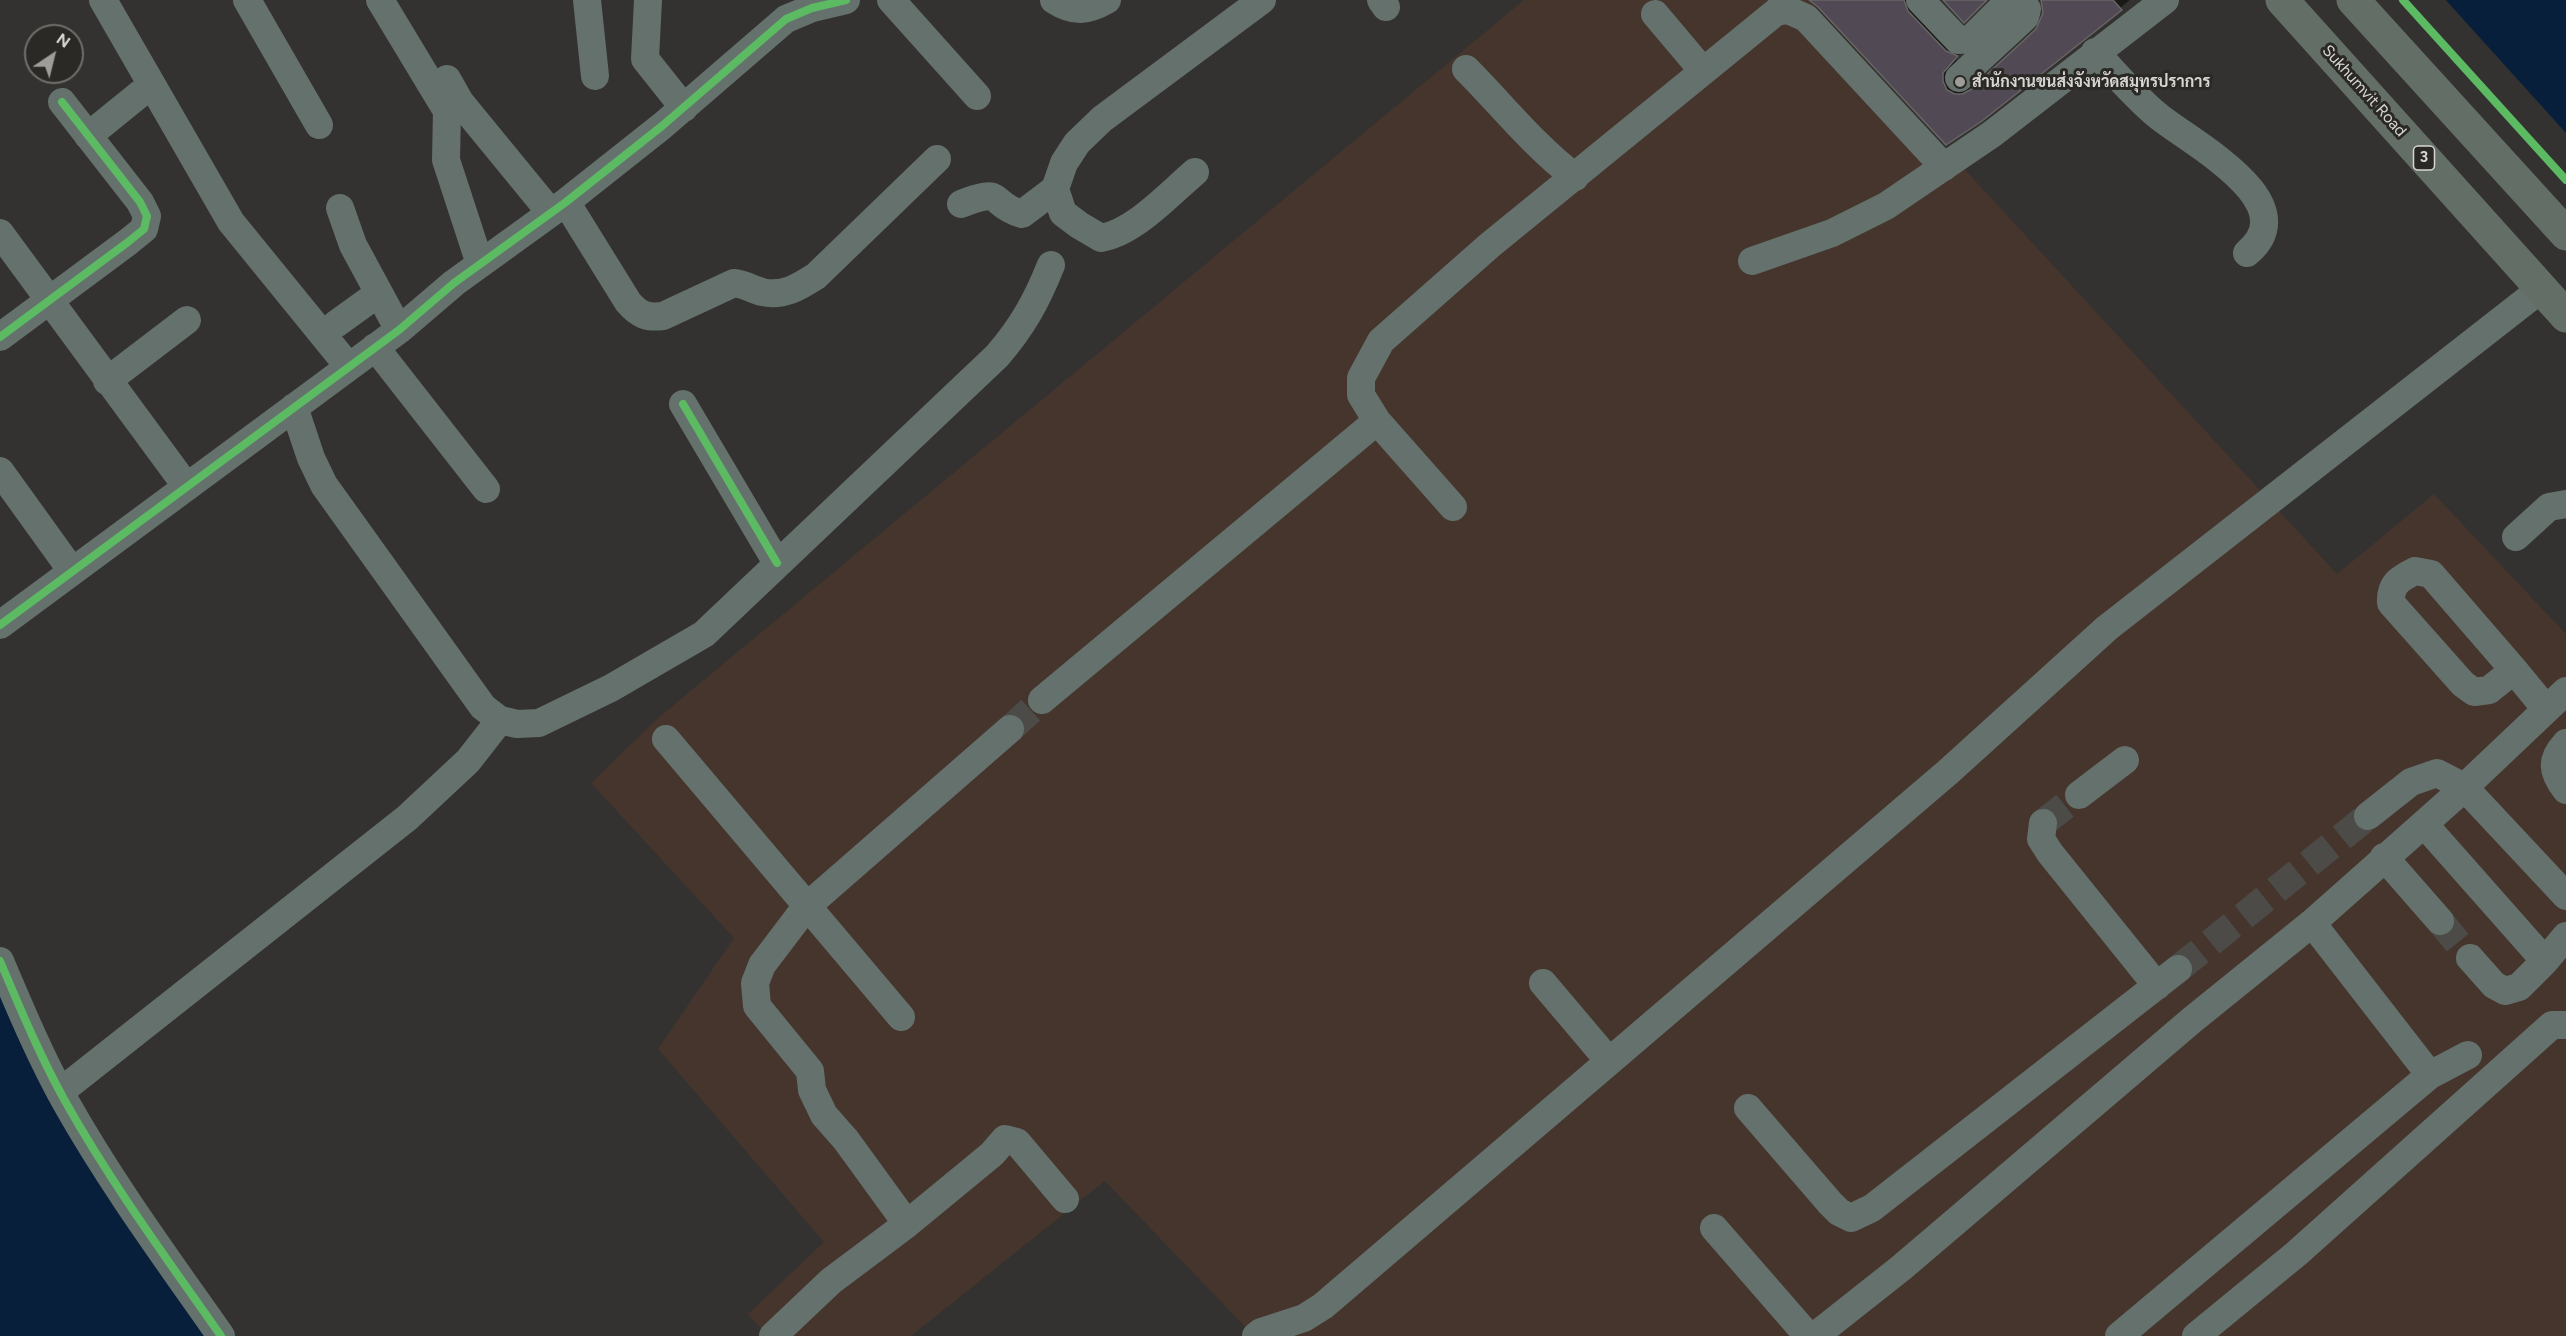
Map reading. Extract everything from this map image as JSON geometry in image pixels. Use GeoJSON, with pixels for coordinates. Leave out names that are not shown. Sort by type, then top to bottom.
{"type":"FeatureCollection","features":[{"type":"Feature","properties":{"kind":"highway","name":"Sukhumvit Road"},"geometry":{"type":"LineString","coordinates":[[2282,0],[2566,316]]}},
{"type":"Feature","properties":{"kind":"highway"},"geometry":{"type":"LineString","coordinates":[[2353,0],[2566,234]]}},
{"type":"Feature","properties":{"kind":"street"},"geometry":{"type":"LineString","coordinates":[[103,0],[231,222],[349,367]]}},
{"type":"Feature","properties":{"kind":"street"},"geometry":{"type":"LineString","coordinates":[[247,0],[320,125]]}},
{"type":"Feature","properties":{"kind":"street"},"geometry":{"type":"LineString","coordinates":[[380,0],[447,111],[446,160],[480,264]]}},
{"type":"Feature","properties":{"kind":"street"},"geometry":{"type":"LineString","coordinates":[[399,0],[460,102],[558,207],[638,314],[651,317],[663,316],[734,283],[762,292],[793,291],[816,276],[938,159]]}},
{"type":"Feature","properties":{"kind":"street"},"geometry":{"type":"LineString","coordinates":[[587,0],[595,76]]}},
{"type":"Feature","properties":{"kind":"street"},"geometry":{"type":"LineString","coordinates":[[648,0],[645,59],[684,108]]}},
{"type":"Feature","properties":{"kind":"street"},"geometry":{"type":"LineString","coordinates":[[0,625],[399,330],[480,264],[558,207],[684,108],[786,20],[812,8],[846,0]]}},
{"type":"Feature","properties":{"kind":"street"},"geometry":{"type":"LineString","coordinates":[[891,0],[977,96]]}},
{"type":"Feature","properties":{"kind":"street"},"geometry":{"type":"LineString","coordinates":[[1054,0],[1076,10],[1090,10],[1107,0]]}},
{"type":"Feature","properties":{"kind":"street"},"geometry":{"type":"LineString","coordinates":[[961,204],[985,195],[993,195],[1015,212],[1022,214],[1055,189],[1064,163],[1077,143],[1102,118],[1262,0]]}},
{"type":"Feature","properties":{"kind":"street"},"geometry":{"type":"LineString","coordinates":[[1920,0],[1958,40],[1971,39],[2010,0]]}},
{"type":"Feature","properties":{"kind":"street"},"geometry":{"type":"LineString","coordinates":[[1959,78],[2025,16],[2027,9],[2021,0]]}},
{"type":"Feature","properties":{"kind":"street"},"geometry":{"type":"LineString","coordinates":[[1752,261],[1832,233],[1862,219],[1992,134],[2164,0]]}},
{"type":"Feature","properties":{"kind":"street"},"geometry":{"type":"LineString","coordinates":[[1453,507],[1377,421],[1361,395],[1361,378],[1381,341],[1490,245],[1776,12],[1788,10],[1806,18],[1944,167]]}},
{"type":"Feature","properties":{"kind":"street"},"geometry":{"type":"LineString","coordinates":[[1655,14],[1703,71]]}},
{"type":"Feature","properties":{"kind":"street"},"geometry":{"type":"LineString","coordinates":[[2095,52],[2157,115],[2219,158],[2260,201],[2265,223],[2257,245],[2247,253]]}},
{"type":"Feature","properties":{"kind":"street"},"geometry":{"type":"LineString","coordinates":[[1466,69],[1515,118],[1536,144],[1575,177]]}},
{"type":"Feature","properties":{"kind":"street"},"geometry":{"type":"LineString","coordinates":[[88,136],[141,93]]}},
{"type":"Feature","properties":{"kind":"street"},"geometry":{"type":"LineString","coordinates":[[0,337],[144,229],[147,216],[140,202],[62,102]]}},
{"type":"Feature","properties":{"kind":"street"},"geometry":{"type":"LineString","coordinates":[[1055,189],[1063,213],[1101,238],[1117,236],[1130,227],[1195,172]]}},
{"type":"Feature","properties":{"kind":"street"},"geometry":{"type":"LineString","coordinates":[[340,208],[352,245],[399,330]]}},
{"type":"Feature","properties":{"kind":"street"},"geometry":{"type":"LineString","coordinates":[[0,233],[187,487]]}},
{"type":"Feature","properties":{"kind":"street"},"geometry":{"type":"LineString","coordinates":[[294,407],[311,458],[324,485],[483,707],[500,720],[518,724],[539,723],[611,688],[704,634],[777,563],[885,465],[997,356],[1016,334],[1035,304],[1051,265]]}},
{"type":"Feature","properties":{"kind":"street"},"geometry":{"type":"LineString","coordinates":[[1256,1336],[1304,1318],[1323,1306],[1608,1060],[1948,772],[2107,628],[2541,289]]}},
{"type":"Feature","properties":{"kind":"street"},"geometry":{"type":"LineString","coordinates":[[336,324],[379,293]]}},
{"type":"Feature","properties":{"kind":"street"},"geometry":{"type":"LineString","coordinates":[[107,381],[187,320]]}},
{"type":"Feature","properties":{"kind":"street"},"geometry":{"type":"LineString","coordinates":[[375,347],[486,489]]}},
{"type":"Feature","properties":{"kind":"street"},"geometry":{"type":"LineString","coordinates":[[683,404],[777,563]]}},
{"type":"Feature","properties":{"kind":"street"},"geometry":{"type":"LineString","coordinates":[[1042,700],[1377,421]]}},
{"type":"Feature","properties":{"kind":"street"},"geometry":{"type":"LineString","coordinates":[[2,478],[72,571]]}},
{"type":"Feature","properties":{"kind":"street"},"geometry":{"type":"LineString","coordinates":[[2516,537],[2549,507],[2566,504]]}},
{"type":"Feature","properties":{"kind":"street"},"geometry":{"type":"LineString","coordinates":[[1714,1228],[1822,1333],[2192,1020],[2312,922],[2424,824],[2560,699],[2514,670]]}},
{"type":"Feature","properties":{"kind":"street"},"geometry":{"type":"LineString","coordinates":[[60,1092],[407,818],[468,761],[500,720]]}},
{"type":"Feature","properties":{"kind":"street"},"geometry":{"type":"LineString","coordinates":[[907,1224],[846,1140],[824,1114],[812,1090],[810,1071],[757,1006],[755,983],[762,965],[806,907],[1010,729]]}},
{"type":"Feature","properties":{"kind":"street"},"geometry":{"type":"LineString","coordinates":[[666,739],[901,1017]]}},
{"type":"Feature","properties":{"kind":"street"},"geometry":{"type":"LineString","coordinates":[[2566,743],[2558,752],[2554,763],[2557,778],[2566,790]]}},
{"type":"Feature","properties":{"kind":"street"},"geometry":{"type":"LineString","coordinates":[[2079,795],[2125,759]]}},
{"type":"Feature","properties":{"kind":"street"},"geometry":{"type":"LineString","coordinates":[[2368,816],[2411,782],[2437,773],[2464,787],[2566,896]]}},
{"type":"Feature","properties":{"kind":"street"},"geometry":{"type":"LineString","coordinates":[[1748,1108],[1830,1203],[1839,1212],[1851,1218],[1872,1208],[2167,978],[2050,853],[2041,839],[2043,823]]}},
{"type":"Feature","properties":{"kind":"street"},"geometry":{"type":"LineString","coordinates":[[2424,824],[2545,961]]}},
{"type":"Feature","properties":{"kind":"street"},"geometry":{"type":"LineString","coordinates":[[2384,857],[2440,921]]}},
{"type":"Feature","properties":{"kind":"street"},"geometry":{"type":"LineString","coordinates":[[2312,922],[2430,1075]]}},
{"type":"Feature","properties":{"kind":"street"},"geometry":{"type":"LineString","coordinates":[[2470,958],[2494,985],[2505,990],[2519,987],[2566,936]]}},
{"type":"Feature","properties":{"kind":"street"},"geometry":{"type":"LineString","coordinates":[[0,961],[33,1038],[60,1092],[124,1199],[221,1336]]}},
{"type":"Feature","properties":{"kind":"street"},"geometry":{"type":"LineString","coordinates":[[1543,983],[1608,1060]]}},
{"type":"Feature","properties":{"kind":"street"},"geometry":{"type":"LineString","coordinates":[[2196,1336],[2296,1254],[2552,1025],[2566,1025]]}},
{"type":"Feature","properties":{"kind":"street"},"geometry":{"type":"LineString","coordinates":[[2120,1336],[2430,1075],[2468,1055]]}},
{"type":"Feature","properties":{"kind":"street"},"geometry":{"type":"LineString","coordinates":[[773,1336],[831,1281],[868,1251],[907,1224],[992,1154],[1005,1139],[1017,1142],[1065,1199]]}},
{"type":"Feature","properties":{"kind":"shaded area"},"geometry":{"type":"Polygon","coordinates":[[[1524,0],[1809,0],[2337,574],[2434,494],[2566,634],[2566,1336],[1254,1336],[1105,1181],[911,1336],[768,1336],[748,1314],[824,1242],[658,1049],[734,938],[591,783],[658,718],[1524,0]]]}},
{"type":"Feature","properties":{"kind":"water"},"geometry":{"type":"Polygon","coordinates":[[[2446,0],[2566,0],[2566,133],[2453,8],[2446,0]]]}},
{"type":"Feature","properties":{"kind":"water"},"geometry":{"type":"Polygon","coordinates":[[[0,953],[33,1038],[224,1336],[0,1336],[0,953]]]}},
{"type":"Feature","properties":{"kind":"building","name":"สำนักงานขนส่งจังหวัดสมุทรปราการ"},"geometry":{"type":"Polygon","coordinates":[[[1809,0],[1904,0],[1908,11],[1946,51],[1958,56],[1943,73],[1943,81],[1947,90],[1955,94],[1962,94],[1970,90],[2036,29],[2043,13],[2041,0],[2113,0],[2122,10],[1982,121],[1946,145],[1809,0]]]}},
{"type":"Feature","properties":{"kind":"building"},"geometry":{"type":"Polygon","coordinates":[[[1943,0],[1987,0],[1964,23],[1943,0]]]}},
{"type":"Feature","properties":{"kind":"tunnel"},"geometry":{"type":"LineString","coordinates":[[1010,729],[1042,700]]}},
{"type":"Feature","properties":{"kind":"tunnel"},"geometry":{"type":"LineString","coordinates":[[2043,823],[2079,795]]}},
{"type":"Feature","properties":{"kind":"tunnel"},"geometry":{"type":"LineString","coordinates":[[2178,969],[2368,816]]}},
{"type":"Feature","properties":{"kind":"tunnel"},"geometry":{"type":"LineString","coordinates":[[2440,921],[2470,958]]}},
{"type":"Feature","properties":{"kind":"cycle path"},"geometry":{"type":"LineString","coordinates":[[0,625],[399,330],[454,283],[566,202],[662,126],[786,19],[812,8],[846,0]]}},
{"type":"Feature","properties":{"kind":"cycle path"},"geometry":{"type":"LineString","coordinates":[[2403,0],[2566,180]]}},
{"type":"Feature","properties":{"kind":"cycle path"},"geometry":{"type":"LineString","coordinates":[[0,337],[144,229],[147,216],[140,202],[62,102]]}},
{"type":"Feature","properties":{"kind":"cycle path"},"geometry":{"type":"LineString","coordinates":[[683,404],[777,563]]}},
{"type":"Feature","properties":{"kind":"cycle path"},"geometry":{"type":"LineString","coordinates":[[0,961],[47,1067],[65,1101],[140,1220],[221,1336]]}},
{"type":"Feature","properties":{"kind":"place","name":"สำนักงานขนส่งจังหวัดสมุทรปราการ"},"geometry":{"type":"Point","coordinates":[1960,82]}}]}
